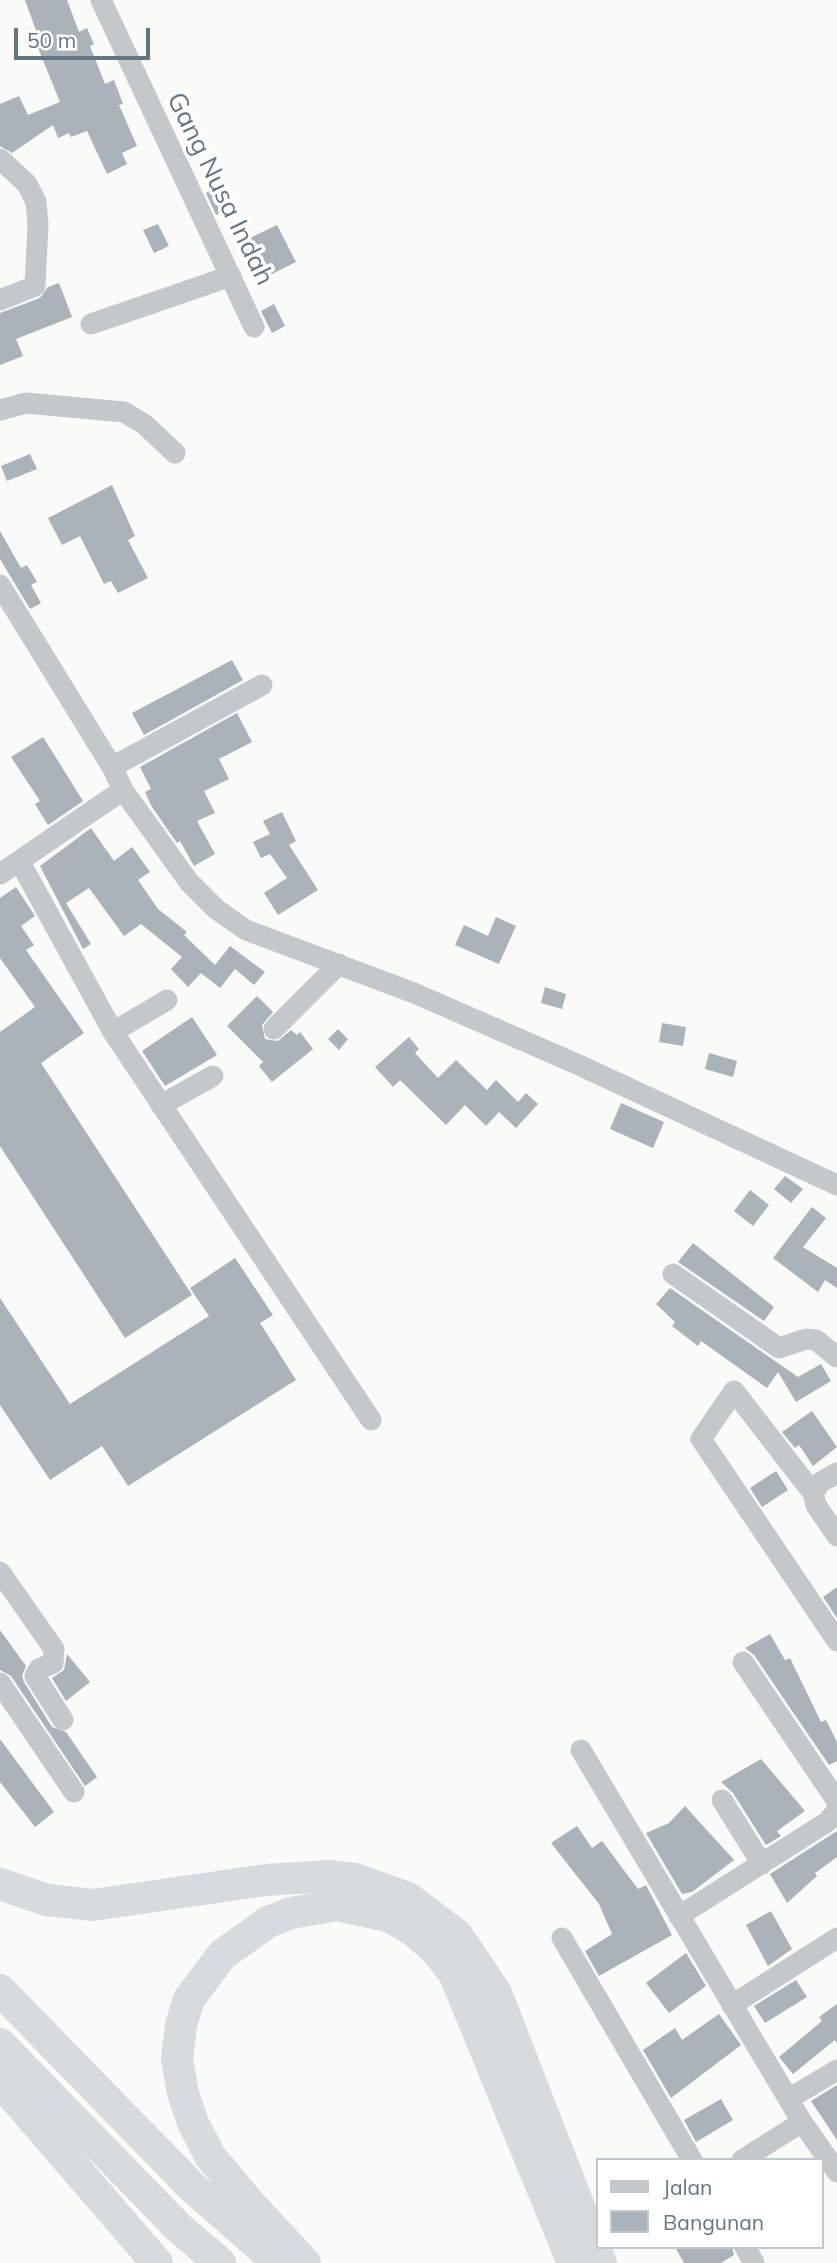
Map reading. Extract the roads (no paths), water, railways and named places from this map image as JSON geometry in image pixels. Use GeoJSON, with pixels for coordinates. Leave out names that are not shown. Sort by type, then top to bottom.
{"type":"FeatureCollection","features":[{"type":"Feature","properties":{"kind":"highway"},"geometry":{"type":"LineString","coordinates":[[0,1884],[47,1900],[93,1905],[266,1880],[328,1876],[355,1879],[408,1898],[457,1935],[496,1993],[601,2263]]}},
{"type":"Feature","properties":{"kind":"highway"},"geometry":{"type":"LineString","coordinates":[[305,2263],[251,2206],[211,2156],[193,2123],[183,2093],[177,2059],[181,2025],[189,1999],[222,1955],[268,1922],[291,1913],[337,1905],[388,1916],[414,1931],[435,1949],[454,1973],[573,2263]]}},
{"type":"Feature","properties":{"kind":"highway"},"geometry":{"type":"LineString","coordinates":[[0,1990],[193,2188],[279,2263]]}},
{"type":"Feature","properties":{"kind":"highway"},"geometry":{"type":"LineString","coordinates":[[0,2044],[179,2228],[220,2263]]}},
{"type":"Feature","properties":{"kind":"highway"},"geometry":{"type":"LineString","coordinates":[[0,2081],[157,2263]]}},
{"type":"Feature","properties":{"kind":"street","name":"Gang Nusa Indah"},"geometry":{"type":"LineString","coordinates":[[101,0],[254,327]]}},
{"type":"Feature","properties":{"kind":"street"},"geometry":{"type":"LineString","coordinates":[[0,159],[27,184],[36,202],[38,223],[36,286],[0,300]]}},
{"type":"Feature","properties":{"kind":"street"},"geometry":{"type":"LineString","coordinates":[[92,324],[231,276]]}},
{"type":"Feature","properties":{"kind":"street"},"geometry":{"type":"LineString","coordinates":[[0,410],[26,403],[124,412],[144,424],[175,453]]}},
{"type":"Feature","properties":{"kind":"street"},"geometry":{"type":"LineString","coordinates":[[0,584],[112,766],[123,790],[189,882],[216,909],[246,930],[339,964],[579,1065],[837,1185]]}},
{"type":"Feature","properties":{"kind":"street"},"geometry":{"type":"LineString","coordinates":[[112,766],[262,685]]}},
{"type":"Feature","properties":{"kind":"street"},"geometry":{"type":"LineString","coordinates":[[0,874],[123,790]]}},
{"type":"Feature","properties":{"kind":"street"},"geometry":{"type":"LineString","coordinates":[[20,862],[113,1032],[371,1420]]}},
{"type":"Feature","properties":{"kind":"street"},"geometry":{"type":"LineString","coordinates":[[274,1029],[339,964]]}},
{"type":"Feature","properties":{"kind":"street"},"geometry":{"type":"LineString","coordinates":[[113,1032],[167,1000]]}},
{"type":"Feature","properties":{"kind":"street"},"geometry":{"type":"LineString","coordinates":[[161,1105],[213,1076]]}},
{"type":"Feature","properties":{"kind":"street"},"geometry":{"type":"LineString","coordinates":[[673,1274],[779,1348],[806,1339],[816,1340],[837,1357]]}},
{"type":"Feature","properties":{"kind":"street"},"geometry":{"type":"LineString","coordinates":[[837,1536],[816,1505],[813,1493],[734,1391],[701,1439],[837,1642]]}},
{"type":"Feature","properties":{"kind":"street"},"geometry":{"type":"LineString","coordinates":[[813,1493],[821,1482],[837,1473]]}},
{"type":"Feature","properties":{"kind":"street"},"geometry":{"type":"LineString","coordinates":[[0,1572],[54,1649],[53,1662],[39,1670],[35,1676],[63,1720]]}},
{"type":"Feature","properties":{"kind":"street"},"geometry":{"type":"LineString","coordinates":[[679,1916],[827,1822],[836,1811],[837,1801],[743,1662]]}},
{"type":"Feature","properties":{"kind":"street"},"geometry":{"type":"LineString","coordinates":[[0,1683],[74,1792]]}},
{"type":"Feature","properties":{"kind":"street"},"geometry":{"type":"LineString","coordinates":[[581,1750],[802,2122],[837,2172]]}},
{"type":"Feature","properties":{"kind":"street"},"geometry":{"type":"LineString","coordinates":[[722,1800],[762,1864]]}},
{"type":"Feature","properties":{"kind":"street"},"geometry":{"type":"LineString","coordinates":[[562,1938],[691,2158]]}},
{"type":"Feature","properties":{"kind":"street"},"geometry":{"type":"LineString","coordinates":[[732,2005],[837,1938]]}},
{"type":"Feature","properties":{"kind":"street"},"geometry":{"type":"LineString","coordinates":[[790,2098],[837,2070]]}},
{"type":"Feature","properties":{"kind":"street"},"geometry":{"type":"LineString","coordinates":[[745,2158],[802,2122]]}}]}
